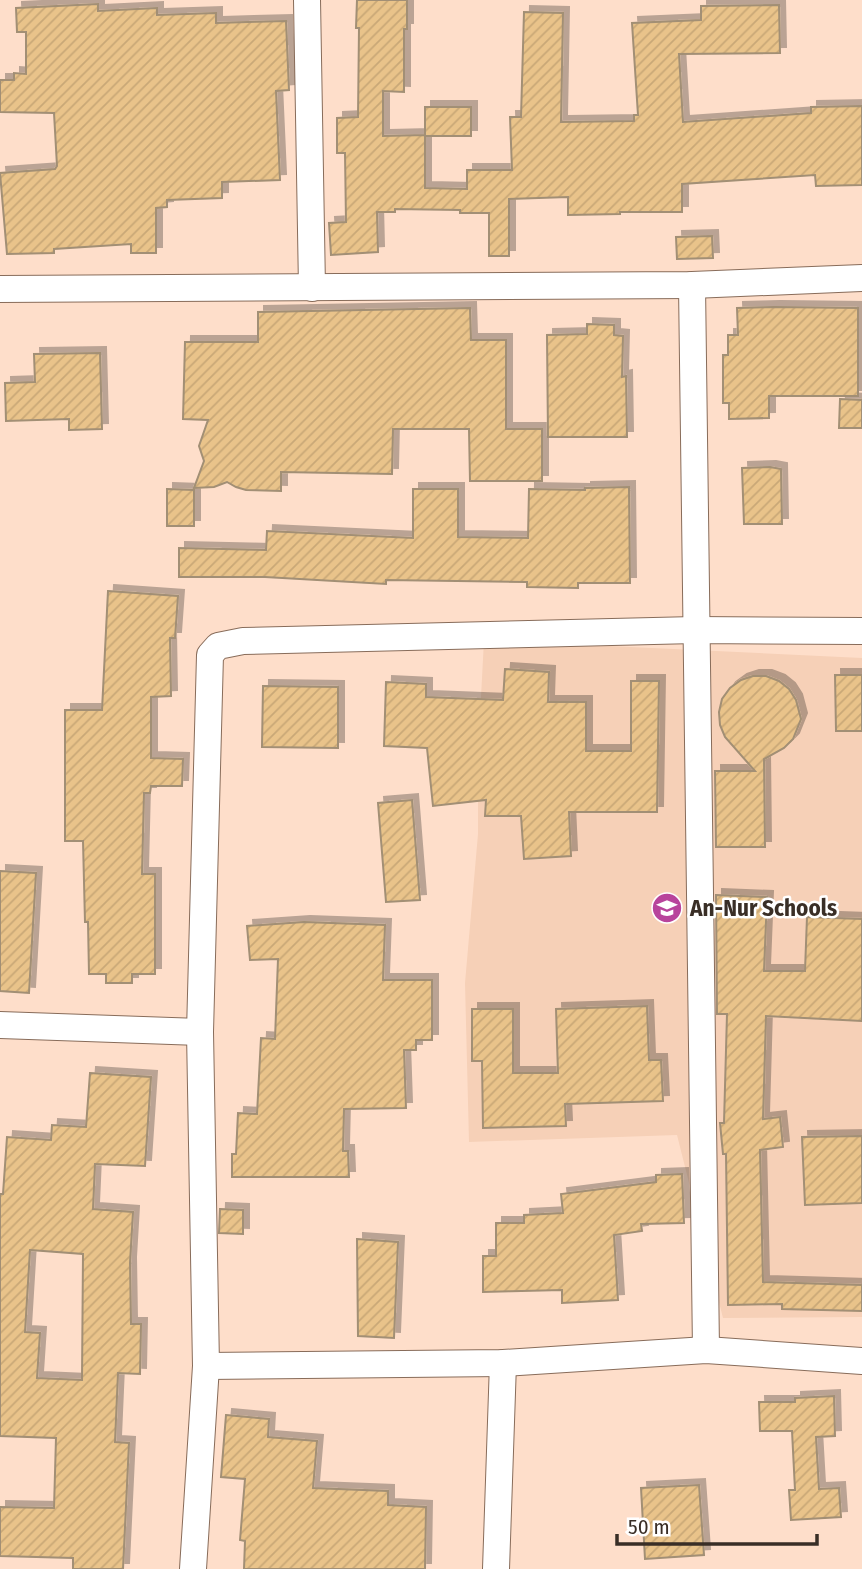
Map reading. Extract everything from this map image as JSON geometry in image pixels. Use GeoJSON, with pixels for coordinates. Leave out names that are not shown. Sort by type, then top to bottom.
{"type":"FeatureCollection","features":[{"type":"Feature","properties":{"kind":"street"},"geometry":{"type":"LineString","coordinates":[[307,0],[312,288]]}},
{"type":"Feature","properties":{"kind":"street"},"geometry":{"type":"LineString","coordinates":[[0,289],[692,285],[862,278]]}},
{"type":"Feature","properties":{"kind":"street"},"geometry":{"type":"LineString","coordinates":[[692,285],[706,1350]]}},
{"type":"Feature","properties":{"kind":"street"},"geometry":{"type":"LineString","coordinates":[[193,1569],[206,1366],[200,1032],[210,655],[218,646],[243,641],[695,630],[862,631]]}},
{"type":"Feature","properties":{"kind":"street"},"geometry":{"type":"LineString","coordinates":[[0,1026],[200,1032]]}},
{"type":"Feature","properties":{"kind":"street"},"geometry":{"type":"LineString","coordinates":[[206,1366],[503,1363],[706,1350],[862,1360]]}},
{"type":"Feature","properties":{"kind":"street"},"geometry":{"type":"LineString","coordinates":[[496,1569],[503,1363]]}},
{"type":"Feature","properties":{"kind":"shaded area","name":"An-Nur Schools"},"geometry":{"type":"Polygon","coordinates":[[[484,640],[862,658],[862,1317],[723,1318],[677,1135],[469,1142],[465,983],[478,834],[478,754],[484,640]]]}},
{"type":"Feature","properties":{"kind":"building"},"geometry":{"type":"Polygon","coordinates":[[[357,0],[407,0],[404,92],[383,91],[383,136],[425,135],[425,107],[471,107],[471,136],[425,136],[425,188],[467,189],[467,170],[512,170],[510,117],[521,117],[524,12],[563,13],[561,122],[634,121],[634,115],[638,115],[632,23],[701,20],[701,6],[779,5],[780,53],[679,54],[683,122],[811,113],[811,107],[862,106],[862,185],[816,186],[815,175],[682,184],[682,212],[568,215],[568,197],[509,199],[509,256],[489,256],[489,213],[395,209],[395,212],[377,212],[378,252],[331,255],[329,223],[346,222],[345,153],[337,153],[337,118],[358,117],[357,0]]]}},
{"type":"Feature","properties":{"kind":"building"},"geometry":{"type":"Polygon","coordinates":[[[98,4],[98,11],[157,8],[157,15],[216,13],[216,23],[286,21],[289,90],[276,91],[280,180],[222,182],[222,198],[167,200],[167,207],[156,208],[156,253],[131,253],[131,244],[54,249],[54,253],[7,254],[0,173],[55,169],[57,166],[54,113],[0,112],[0,80],[14,80],[14,73],[26,74],[26,32],[17,32],[16,8],[98,4]]]}},
{"type":"Feature","properties":{"kind":"building"},"geometry":{"type":"Polygon","coordinates":[[[712,236],[713,258],[677,259],[676,237],[712,236]]]}},
{"type":"Feature","properties":{"kind":"building"},"geometry":{"type":"Polygon","coordinates":[[[470,308],[471,340],[506,340],[506,429],[542,429],[542,481],[470,481],[469,429],[393,429],[392,474],[281,472],[281,491],[246,490],[227,482],[214,487],[194,488],[204,461],[199,446],[208,420],[183,419],[185,342],[258,342],[258,312],[470,308]]]}},
{"type":"Feature","properties":{"kind":"building"},"geometry":{"type":"Polygon","coordinates":[[[737,308],[858,308],[858,396],[769,396],[769,418],[729,419],[729,403],[723,403],[723,355],[728,355],[728,335],[738,335],[737,308]]]}},
{"type":"Feature","properties":{"kind":"building"},"geometry":{"type":"Polygon","coordinates":[[[587,324],[614,325],[614,335],[623,336],[622,377],[626,376],[627,437],[548,437],[547,335],[587,334],[587,324]]]}},
{"type":"Feature","properties":{"kind":"building"},"geometry":{"type":"Polygon","coordinates":[[[100,353],[102,429],[69,430],[69,419],[6,421],[5,383],[35,382],[34,354],[100,353]]]}},
{"type":"Feature","properties":{"kind":"building"},"geometry":{"type":"Polygon","coordinates":[[[840,399],[862,400],[862,428],[839,428],[840,399]]]}},
{"type":"Feature","properties":{"kind":"building"},"geometry":{"type":"Polygon","coordinates":[[[742,468],[781,469],[782,524],[744,524],[742,468]]]}},
{"type":"Feature","properties":{"kind":"building"},"geometry":{"type":"Polygon","coordinates":[[[629,487],[630,583],[578,583],[578,588],[527,587],[527,582],[386,580],[386,584],[265,577],[179,577],[179,548],[266,550],[267,531],[413,538],[413,489],[458,489],[458,537],[528,538],[529,489],[585,490],[629,487]]]}},
{"type":"Feature","properties":{"kind":"building"},"geometry":{"type":"Polygon","coordinates":[[[167,489],[194,490],[194,526],[167,526],[167,489]]]}},
{"type":"Feature","properties":{"kind":"building"},"geometry":{"type":"Polygon","coordinates":[[[108,591],[178,596],[175,638],[170,638],[171,696],[151,697],[151,758],[183,759],[182,786],[151,786],[150,793],[144,793],[142,874],[155,874],[155,974],[132,974],[132,983],[106,983],[106,974],[89,974],[83,841],[65,841],[65,710],[102,710],[108,591]]]}},
{"type":"Feature","properties":{"kind":"building"},"geometry":{"type":"Polygon","coordinates":[[[505,669],[549,672],[548,702],[586,702],[586,751],[631,751],[631,681],[659,681],[657,812],[569,812],[571,856],[524,859],[521,816],[485,816],[486,800],[433,806],[427,748],[384,746],[386,682],[426,684],[426,697],[503,700],[505,669]]]}},
{"type":"Feature","properties":{"kind":"building"},"geometry":{"type":"Polygon","coordinates":[[[835,675],[862,675],[862,731],[836,731],[835,675]]]}},
{"type":"Feature","properties":{"kind":"building"},"geometry":{"type":"Polygon","coordinates":[[[753,676],[766,676],[789,689],[796,700],[801,719],[793,739],[784,748],[764,759],[765,847],[716,847],[715,771],[755,771],[725,737],[719,712],[722,699],[730,688],[753,676]]]}},
{"type":"Feature","properties":{"kind":"building"},"geometry":{"type":"Polygon","coordinates":[[[263,686],[338,687],[338,748],[262,747],[263,686]]]}},
{"type":"Feature","properties":{"kind":"building"},"geometry":{"type":"Polygon","coordinates":[[[412,800],[420,900],[386,902],[378,803],[412,800]]]}},
{"type":"Feature","properties":{"kind":"building"},"geometry":{"type":"Polygon","coordinates":[[[0,871],[36,873],[29,993],[0,991],[0,871]]]}},
{"type":"Feature","properties":{"kind":"building"},"geometry":{"type":"Polygon","coordinates":[[[716,895],[767,897],[764,971],[805,971],[807,917],[862,919],[862,1021],[766,1016],[763,1119],[780,1117],[783,1147],[760,1150],[763,1282],[862,1285],[862,1311],[782,1309],[782,1304],[728,1305],[726,1154],[723,1154],[720,1123],[724,1123],[727,1014],[717,1014],[716,895]]]}},
{"type":"Feature","properties":{"kind":"building"},"geometry":{"type":"Polygon","coordinates":[[[304,922],[385,925],[383,980],[432,980],[432,1040],[416,1040],[416,1050],[404,1050],[406,1108],[344,1109],[343,1151],[348,1151],[349,1177],[232,1177],[232,1154],[236,1154],[238,1113],[257,1114],[261,1038],[275,1039],[278,959],[250,960],[247,926],[304,922]]]}},
{"type":"Feature","properties":{"kind":"building"},"geometry":{"type":"Polygon","coordinates":[[[647,1006],[649,1060],[661,1060],[663,1101],[565,1104],[566,1126],[483,1128],[482,1061],[472,1061],[472,1009],[513,1009],[513,1073],[558,1073],[556,1009],[647,1006]]]}},
{"type":"Feature","properties":{"kind":"building"},"geometry":{"type":"Polygon","coordinates":[[[90,1073],[151,1077],[145,1166],[95,1164],[93,1209],[133,1212],[131,1324],[141,1324],[140,1374],[118,1373],[115,1442],[129,1443],[123,1569],[73,1569],[73,1558],[0,1556],[0,1507],[54,1508],[56,1438],[0,1436],[0,1194],[3,1194],[7,1137],[51,1140],[52,1125],[86,1127],[90,1073]],[[30,1250],[25,1332],[40,1333],[37,1378],[82,1380],[83,1254],[30,1250]]]}},
{"type":"Feature","properties":{"kind":"building"},"geometry":{"type":"Polygon","coordinates":[[[862,1136],[862,1203],[805,1205],[802,1137],[862,1136]]]}},
{"type":"Feature","properties":{"kind":"building"},"geometry":{"type":"Polygon","coordinates":[[[682,1174],[684,1223],[641,1224],[642,1231],[614,1235],[618,1300],[562,1303],[562,1290],[483,1292],[483,1256],[496,1256],[496,1223],[524,1223],[524,1215],[563,1213],[561,1194],[656,1182],[656,1175],[682,1174]]]}},
{"type":"Feature","properties":{"kind":"building"},"geometry":{"type":"Polygon","coordinates":[[[220,1209],[243,1210],[243,1234],[219,1233],[220,1209]]]}},
{"type":"Feature","properties":{"kind":"building"},"geometry":{"type":"Polygon","coordinates":[[[357,1239],[398,1242],[394,1338],[358,1336],[357,1239]]]}},
{"type":"Feature","properties":{"kind":"building"},"geometry":{"type":"Polygon","coordinates":[[[834,1396],[835,1436],[816,1437],[819,1489],[839,1488],[841,1517],[791,1520],[789,1490],[795,1490],[792,1431],[760,1431],[759,1402],[795,1402],[795,1398],[834,1396]]]}},
{"type":"Feature","properties":{"kind":"building"},"geometry":{"type":"Polygon","coordinates":[[[226,1415],[269,1419],[268,1437],[317,1441],[313,1488],[388,1491],[388,1505],[426,1507],[425,1569],[244,1569],[245,1541],[240,1540],[245,1479],[221,1477],[226,1415]]]}},
{"type":"Feature","properties":{"kind":"building"},"geometry":{"type":"Polygon","coordinates":[[[699,1485],[704,1555],[645,1559],[641,1488],[699,1485]]]}},
{"type":"Feature","properties":{"kind":"place","name":"An-Nur Schools"},"geometry":{"type":"Point","coordinates":[667,908]}}]}
